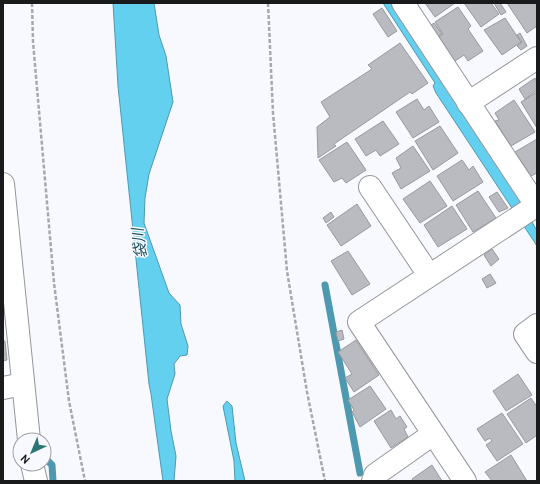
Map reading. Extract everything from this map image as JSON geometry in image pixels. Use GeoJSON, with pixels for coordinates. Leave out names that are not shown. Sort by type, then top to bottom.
{"type":"FeatureCollection","features":[{"type":"Feature","properties":{"kind":"street"},"geometry":{"type":"LineString","coordinates":[[403,3],[537,205],[359,322],[465,481]]}},
{"type":"Feature","properties":{"kind":"street"},"geometry":{"type":"LineString","coordinates":[[468,103],[537,58]]}},
{"type":"Feature","properties":{"kind":"street"},"geometry":{"type":"LineString","coordinates":[[370,187],[429,275]]}},
{"type":"Feature","properties":{"kind":"street"},"geometry":{"type":"LineString","coordinates":[[3,194],[13,386],[27,432]]}},
{"type":"Feature","properties":{"kind":"street"},"geometry":{"type":"LineString","coordinates":[[537,325],[525,334],[537,352]]}},
{"type":"Feature","properties":{"kind":"street"},"geometry":{"type":"LineString","coordinates":[[373,481],[375,475],[434,434]]}},
{"type":"Feature","properties":{"kind":"path"},"geometry":{"type":"LineString","coordinates":[[32,3],[34,50],[54,283],[69,401],[85,481]]}},
{"type":"Feature","properties":{"kind":"path"},"geometry":{"type":"LineString","coordinates":[[268,3],[273,113],[287,271],[307,392],[325,481]]}},
{"type":"Feature","properties":{"kind":"water","name":"袋川"},"geometry":{"type":"Polygon","coordinates":[[[113,3],[154,3],[159,35],[166,56],[173,102],[149,174],[145,198],[144,223],[169,293],[180,305],[181,324],[188,346],[187,355],[180,356],[174,364],[175,374],[167,399],[176,456],[174,481],[163,481],[149,384],[118,86],[113,3]]]}},
{"type":"Feature","properties":{"kind":"water"},"geometry":{"type":"Polygon","coordinates":[[[383,3],[391,3],[515,191],[537,231],[537,246],[436,93],[433,86],[435,83],[383,3]]]}},
{"type":"Feature","properties":{"kind":"water"},"geometry":{"type":"Polygon","coordinates":[[[227,401],[232,406],[236,443],[245,481],[235,481],[234,461],[223,406],[227,401]]]}},
{"type":"Feature","properties":{"kind":"building"},"geometry":{"type":"Polygon","coordinates":[[[425,3],[455,3],[435,17],[425,3]]]}},
{"type":"Feature","properties":{"kind":"building"},"geometry":{"type":"Polygon","coordinates":[[[464,3],[491,3],[499,14],[481,27],[464,3]]]}},
{"type":"Feature","properties":{"kind":"building"},"geometry":{"type":"Polygon","coordinates":[[[494,3],[500,3],[506,12],[501,15],[494,3]]]}},
{"type":"Feature","properties":{"kind":"building"},"geometry":{"type":"Polygon","coordinates":[[[507,3],[537,3],[537,26],[527,33],[507,3]]]}},
{"type":"Feature","properties":{"kind":"building"},"geometry":{"type":"Polygon","coordinates":[[[458,7],[471,26],[468,29],[483,51],[468,61],[464,55],[455,61],[439,37],[443,34],[435,22],[458,7]]]}},
{"type":"Feature","properties":{"kind":"building"},"geometry":{"type":"Polygon","coordinates":[[[382,8],[397,31],[388,37],[373,14],[382,8]]]}},
{"type":"Feature","properties":{"kind":"building"},"geometry":{"type":"Polygon","coordinates":[[[505,18],[521,42],[502,55],[484,30],[505,18]]]}},
{"type":"Feature","properties":{"kind":"building"},"geometry":{"type":"Polygon","coordinates":[[[434,23],[442,34],[438,36],[431,25],[434,23]]]}},
{"type":"Feature","properties":{"kind":"building"},"geometry":{"type":"Polygon","coordinates":[[[520,33],[527,46],[521,50],[517,46],[522,42],[517,35],[520,33]]]}},
{"type":"Feature","properties":{"kind":"building"},"geometry":{"type":"Polygon","coordinates":[[[400,43],[428,83],[412,94],[410,92],[334,144],[336,146],[318,158],[317,127],[330,117],[321,102],[372,69],[368,65],[400,43]]]}},
{"type":"Feature","properties":{"kind":"building"},"geometry":{"type":"Polygon","coordinates":[[[535,78],[537,82],[537,90],[525,99],[519,89],[535,78]]]}},
{"type":"Feature","properties":{"kind":"building"},"geometry":{"type":"Polygon","coordinates":[[[537,92],[537,128],[521,102],[537,92]]]}},
{"type":"Feature","properties":{"kind":"building"},"geometry":{"type":"Polygon","coordinates":[[[417,99],[424,110],[429,106],[439,122],[413,138],[396,112],[417,99]]]}},
{"type":"Feature","properties":{"kind":"building"},"geometry":{"type":"Polygon","coordinates":[[[514,100],[535,132],[511,146],[495,121],[499,120],[495,113],[514,100]]]}},
{"type":"Feature","properties":{"kind":"building"},"geometry":{"type":"Polygon","coordinates":[[[383,121],[399,144],[380,156],[376,150],[366,156],[355,139],[383,121]]]}},
{"type":"Feature","properties":{"kind":"building"},"geometry":{"type":"Polygon","coordinates":[[[440,126],[458,153],[433,170],[415,141],[440,126]]]}},
{"type":"Feature","properties":{"kind":"building"},"geometry":{"type":"Polygon","coordinates":[[[537,139],[537,173],[531,176],[515,152],[537,139]]]}},
{"type":"Feature","properties":{"kind":"building"},"geometry":{"type":"Polygon","coordinates":[[[347,142],[366,170],[346,183],[342,178],[334,182],[319,160],[347,142]]]}},
{"type":"Feature","properties":{"kind":"building"},"geometry":{"type":"Polygon","coordinates":[[[413,146],[430,171],[401,189],[392,173],[401,168],[396,158],[413,146]]]}},
{"type":"Feature","properties":{"kind":"building"},"geometry":{"type":"Polygon","coordinates":[[[462,160],[469,170],[473,166],[483,182],[453,201],[437,176],[462,160]]]}},
{"type":"Feature","properties":{"kind":"building"},"geometry":{"type":"Polygon","coordinates":[[[430,181],[447,206],[420,223],[403,199],[430,181]]]}},
{"type":"Feature","properties":{"kind":"building"},"geometry":{"type":"Polygon","coordinates":[[[478,191],[496,218],[473,232],[456,205],[478,191]]]}},
{"type":"Feature","properties":{"kind":"building"},"geometry":{"type":"Polygon","coordinates":[[[497,192],[508,208],[499,212],[489,197],[497,192]]]}},
{"type":"Feature","properties":{"kind":"building"},"geometry":{"type":"Polygon","coordinates":[[[357,204],[371,226],[341,246],[327,225],[357,204]]]}},
{"type":"Feature","properties":{"kind":"building"},"geometry":{"type":"Polygon","coordinates":[[[452,206],[467,229],[438,247],[424,225],[452,206]]]}},
{"type":"Feature","properties":{"kind":"building"},"geometry":{"type":"Polygon","coordinates":[[[331,212],[334,217],[326,223],[323,218],[331,212]]]}},
{"type":"Feature","properties":{"kind":"building"},"geometry":{"type":"Polygon","coordinates":[[[492,249],[499,259],[491,266],[484,255],[492,249]]]}},
{"type":"Feature","properties":{"kind":"building"},"geometry":{"type":"Polygon","coordinates":[[[348,251],[370,284],[352,295],[331,261],[348,251]]]}},
{"type":"Feature","properties":{"kind":"building"},"geometry":{"type":"Polygon","coordinates":[[[490,274],[496,283],[487,288],[482,279],[490,274]]]}},
{"type":"Feature","properties":{"kind":"building"},"geometry":{"type":"Polygon","coordinates":[[[342,330],[344,339],[338,341],[336,332],[342,330]]]}},
{"type":"Feature","properties":{"kind":"building"},"geometry":{"type":"Polygon","coordinates":[[[356,340],[379,375],[354,392],[345,378],[352,374],[338,352],[356,340]]]}},
{"type":"Feature","properties":{"kind":"building"},"geometry":{"type":"Polygon","coordinates":[[[3,341],[5,341],[7,360],[3,361],[3,341]]]}},
{"type":"Feature","properties":{"kind":"building"},"geometry":{"type":"Polygon","coordinates":[[[518,374],[532,395],[506,411],[493,391],[518,374]]]}},
{"type":"Feature","properties":{"kind":"building"},"geometry":{"type":"Polygon","coordinates":[[[370,386],[386,409],[360,427],[352,412],[354,410],[348,400],[370,386]]]}},
{"type":"Feature","properties":{"kind":"building"},"geometry":{"type":"Polygon","coordinates":[[[531,398],[537,407],[537,435],[526,443],[507,414],[531,398]]]}},
{"type":"Feature","properties":{"kind":"building"},"geometry":{"type":"Polygon","coordinates":[[[391,410],[396,419],[400,416],[407,427],[404,429],[408,437],[391,448],[374,421],[391,410]]]}},
{"type":"Feature","properties":{"kind":"building"},"geometry":{"type":"Polygon","coordinates":[[[502,413],[523,444],[497,461],[486,445],[492,441],[490,438],[485,441],[477,429],[502,413]]]}},
{"type":"Feature","properties":{"kind":"building"},"geometry":{"type":"Polygon","coordinates":[[[511,455],[527,481],[492,481],[485,472],[511,455]]]}},
{"type":"Feature","properties":{"kind":"building"},"geometry":{"type":"Polygon","coordinates":[[[432,465],[442,481],[413,481],[412,479],[432,465]]]}},
{"type":"Feature","properties":{"kind":"waterway"},"geometry":{"type":"LineString","coordinates":[[325,285],[360,473]]}},
{"type":"Feature","properties":{"kind":"waterway"},"geometry":{"type":"LineString","coordinates":[[52,465],[53,481]]}}]}
